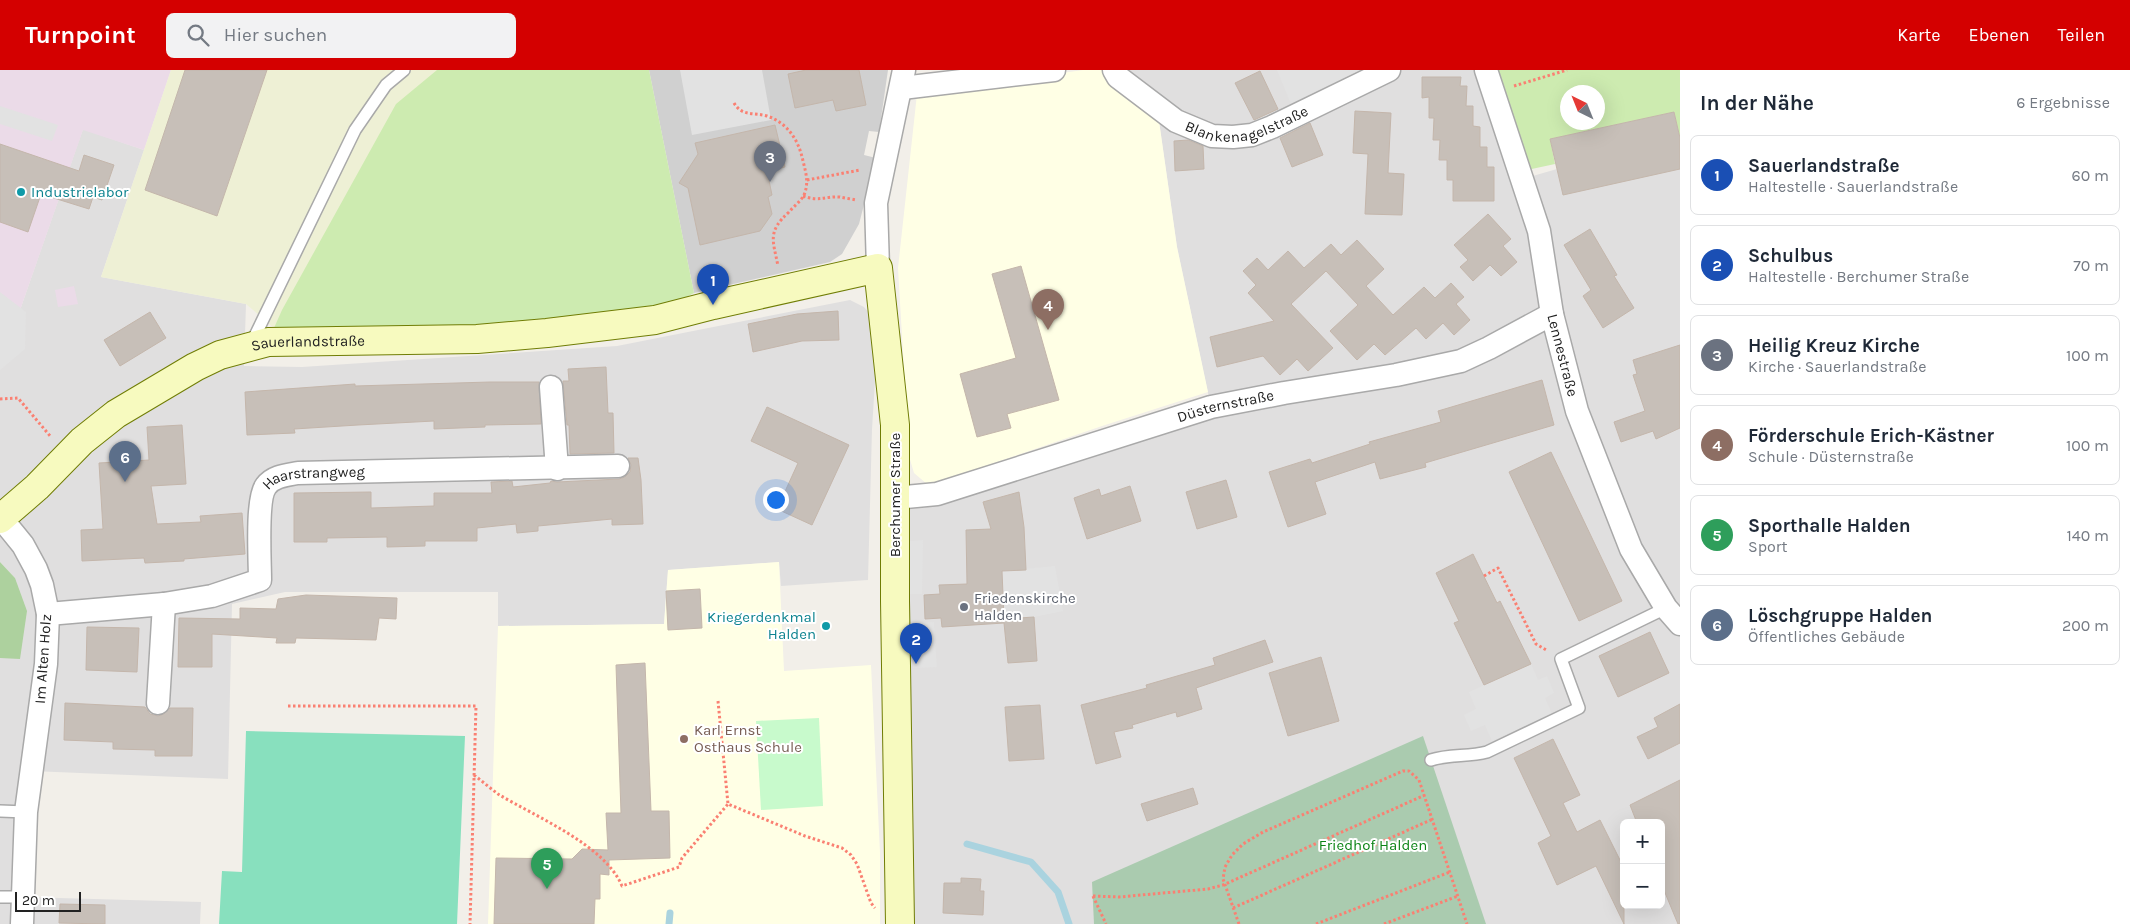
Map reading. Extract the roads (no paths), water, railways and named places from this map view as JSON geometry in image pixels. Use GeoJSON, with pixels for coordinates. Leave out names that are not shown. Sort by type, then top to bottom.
{"type":"FeatureCollection","features":[{"type":"Feature","properties":{"kind":"main road","name":"Sauerlandstraße"},"geometry":{"type":"LineString","coordinates":[[1,518],[37,487],[66,456],[94,431],[154,390],[195,367],[220,355],[250,345],[268,342],[477,338],[645,321],[878,268]]}},
{"type":"Feature","properties":{"kind":"main road","name":"Berchumer Straße"},"geometry":{"type":"LineString","coordinates":[[878,268],[895,425],[900,921]]}},
{"type":"Feature","properties":{"kind":"street"},"geometry":{"type":"LineString","coordinates":[[903,79],[1054,70]]}},
{"type":"Feature","properties":{"kind":"street","name":"Blankenagelstraße"},"geometry":{"type":"LineString","coordinates":[[1114,70],[1118,77],[1176,121],[1212,136],[1233,137],[1252,135],[1272,127],[1389,70]]}},
{"type":"Feature","properties":{"kind":"street","name":"Lennestraße"},"geometry":{"type":"LineString","coordinates":[[1486,70],[1539,231],[1552,314],[1577,411],[1616,515],[1631,549],[1673,616]]}},
{"type":"Feature","properties":{"kind":"street","name":"Berchumer Straße"},"geometry":{"type":"LineString","coordinates":[[878,268],[876,203],[903,79]]}},
{"type":"Feature","properties":{"kind":"street","name":"Düsternstraße"},"geometry":{"type":"LineString","coordinates":[[895,498],[937,494],[1211,407],[1284,393],[1396,376],[1462,361],[1552,314]]}},
{"type":"Feature","properties":{"kind":"street"},"geometry":{"type":"LineString","coordinates":[[551,387],[557,468]]}},
{"type":"Feature","properties":{"kind":"street","name":"Haarstrangweg"},"geometry":{"type":"LineString","coordinates":[[48,614],[164,604],[212,596],[260,580],[261,506],[266,486],[278,476],[298,473],[618,466]]}},
{"type":"Feature","properties":{"kind":"street","name":"Im Alten Holz"},"geometry":{"type":"LineString","coordinates":[[1,518],[23,545],[36,569],[42,585],[48,614],[46,664],[26,812],[22,924]]}},
{"type":"Feature","properties":{"kind":"street"},"geometry":{"type":"LineString","coordinates":[[158,702],[164,604]]}},
{"type":"Feature","properties":{"kind":"lane"},"geometry":{"type":"LineString","coordinates":[[250,345],[355,130],[386,85],[404,70]]}},
{"type":"Feature","properties":{"kind":"lane"},"geometry":{"type":"LineString","coordinates":[[1430,760],[1443,756],[1472,756],[1487,752],[1578,708],[1561,659],[1673,616]]}},
{"type":"Feature","properties":{"kind":"lane"},"geometry":{"type":"LineString","coordinates":[[0,811],[26,812]]}},
{"type":"Feature","properties":{"kind":"lane"},"geometry":{"type":"LineString","coordinates":[[0,898],[23,897]]}},
{"type":"Feature","properties":{"kind":"waterway"},"geometry":{"type":"LineString","coordinates":[[967,844],[1031,862],[1058,892],[1069,924]]}},
{"type":"Feature","properties":{"kind":"waterway"},"geometry":{"type":"LineString","coordinates":[[669,924],[670,913]]}},
{"type":"Feature","properties":{"kind":"place","name":"Heilig Kreuz Kirche"},"geometry":{"type":"Point","coordinates":[770,182]}},
{"type":"Feature","properties":{"kind":"place","name":"Industrielabor"},"geometry":{"type":"Point","coordinates":[21,192]}},
{"type":"Feature","properties":{"kind":"place","name":"Sauerlandstraße"},"geometry":{"type":"Point","coordinates":[713,305]}},
{"type":"Feature","properties":{"kind":"place","name":"Förderschule Erich-Kästner"},"geometry":{"type":"Point","coordinates":[1048,330]}},
{"type":"Feature","properties":{"kind":"place","name":"Löschgruppe Halden"},"geometry":{"type":"Point","coordinates":[125,482]}},
{"type":"Feature","properties":{"kind":"place","name":"Friedenskirche Halden"},"geometry":{"type":"Point","coordinates":[964,607]}},
{"type":"Feature","properties":{"kind":"place","name":"Kriegerdenkmal Halden"},"geometry":{"type":"Point","coordinates":[826,626]}},
{"type":"Feature","properties":{"kind":"place","name":"Schulbus"},"geometry":{"type":"Point","coordinates":[916,664]}},
{"type":"Feature","properties":{"kind":"place","name":"Karl Ernst Osthaus Schule"},"geometry":{"type":"Point","coordinates":[684,739]}},
{"type":"Feature","properties":{"kind":"place","name":"Sporthalle Halden"},"geometry":{"type":"Point","coordinates":[547,889]}},
{"type":"Feature","properties":{"kind":"park label","name":"Friedhof Halden"},"geometry":{"type":"Point","coordinates":[1373,845]}}]}
